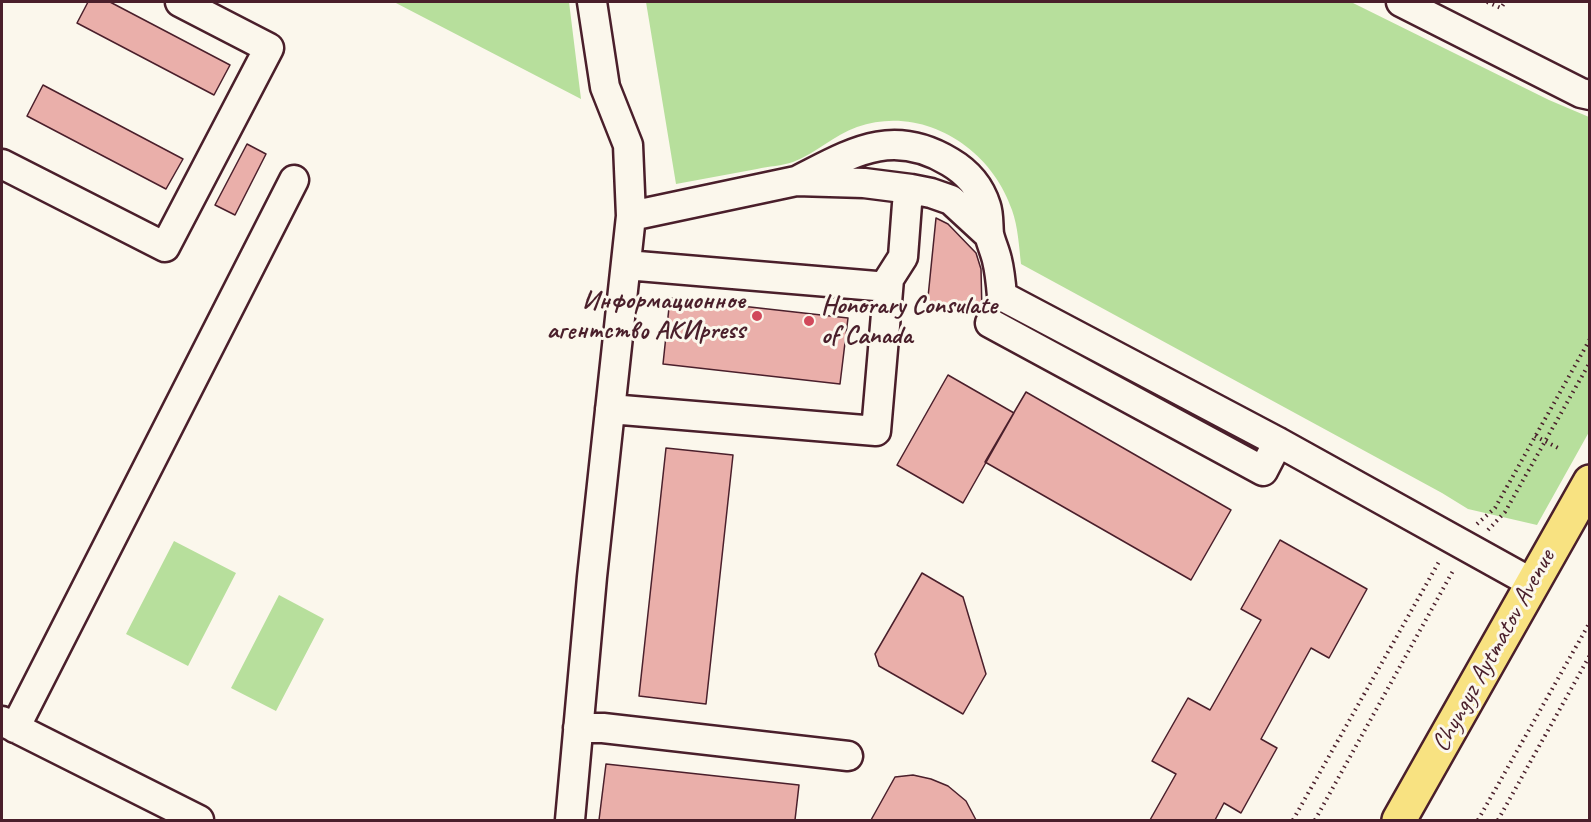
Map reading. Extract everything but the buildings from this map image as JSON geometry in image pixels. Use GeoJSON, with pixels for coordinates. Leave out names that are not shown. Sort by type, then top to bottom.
{"type":"FeatureCollection","features":[{"type":"Feature","properties":{"kind":"main road","name":"Chyngyz Aytmatov Avenue"},"geometry":{"type":"LineString","coordinates":[[1399,820],[1590,482]]}},
{"type":"Feature","properties":{"kind":"street"},"geometry":{"type":"LineString","coordinates":[[2,164],[165,247],[269,48],[180,2]]}},
{"type":"Feature","properties":{"kind":"street"},"geometry":{"type":"LineString","coordinates":[[570,820],[592,577],[631,216],[627,145],[605,87],[592,2]]}},
{"type":"Feature","properties":{"kind":"street"},"geometry":{"type":"LineString","coordinates":[[1401,2],[1581,93],[1590,95]]}},
{"type":"Feature","properties":{"kind":"street"},"geometry":{"type":"LineString","coordinates":[[796,182],[850,154],[868,148],[896,144],[918,147],[942,157],[960,168],[974,181],[987,207],[989,235],[998,262],[1002,296],[1278,442],[1532,583]]}},
{"type":"Feature","properties":{"kind":"street"},"geometry":{"type":"LineString","coordinates":[[896,144],[887,166],[888,176],[912,189],[943,177],[942,157]]}},
{"type":"Feature","properties":{"kind":"street"},"geometry":{"type":"LineString","coordinates":[[199,820],[8,724],[294,180]]}},
{"type":"Feature","properties":{"kind":"street"},"geometry":{"type":"LineString","coordinates":[[631,216],[796,182],[864,183],[912,189],[951,200],[989,235]]}},
{"type":"Feature","properties":{"kind":"street"},"geometry":{"type":"LineString","coordinates":[[610,409],[876,432],[889,279],[903,257],[912,189]]}},
{"type":"Feature","properties":{"kind":"street"},"geometry":{"type":"LineString","coordinates":[[626,265],[888,286]]}},
{"type":"Feature","properties":{"kind":"street"},"geometry":{"type":"LineString","coordinates":[[990,323],[1263,471],[1278,442]]}},
{"type":"Feature","properties":{"kind":"street"},"geometry":{"type":"LineString","coordinates":[[578,728],[603,728],[848,756]]}},
{"type":"Feature","properties":{"kind":"path"},"geometry":{"type":"LineString","coordinates":[[1487,2],[1501,8],[1505,2]]}},
{"type":"Feature","properties":{"kind":"path"},"geometry":{"type":"LineString","coordinates":[[1315,820],[1461,558],[1464,544],[1495,508],[1590,339]]}},
{"type":"Feature","properties":{"kind":"path"},"geometry":{"type":"LineString","coordinates":[[1293,820],[1445,550],[1464,544],[1505,512],[1590,362]]}},
{"type":"Feature","properties":{"kind":"path"},"geometry":{"type":"LineString","coordinates":[[1535,436],[1560,449]]}},
{"type":"Feature","properties":{"kind":"path"},"geometry":{"type":"LineString","coordinates":[[1478,820],[1590,622]]}},
{"type":"Feature","properties":{"kind":"path"},"geometry":{"type":"LineString","coordinates":[[1498,820],[1590,655]]}},
{"type":"Feature","properties":{"kind":"green space"},"geometry":{"type":"Polygon","coordinates":[[[394,2],[569,2],[581,99],[394,2]]]}},
{"type":"Feature","properties":{"kind":"green space"},"geometry":{"type":"Polygon","coordinates":[[[646,2],[1351,2],[1549,100],[1589,117],[1589,432],[1537,525],[1468,509],[1021,264],[1014,216],[1002,187],[988,167],[971,150],[951,136],[929,127],[906,121],[881,121],[849,130],[801,159],[789,163],[676,184],[646,2]]]}},
{"type":"Feature","properties":{"kind":"green space"},"geometry":{"type":"Polygon","coordinates":[[[174,541],[236,573],[188,666],[126,634],[174,541]]]}},
{"type":"Feature","properties":{"kind":"green space"},"geometry":{"type":"Polygon","coordinates":[[[279,595],[324,619],[276,711],[231,688],[279,595]]]}},
{"type":"Feature","properties":{"kind":"place","name":"Информационное агентство АКИpress"},"geometry":{"type":"Point","coordinates":[757,316]}},
{"type":"Feature","properties":{"kind":"place","name":"Honorary Consulate of Canada"},"geometry":{"type":"Point","coordinates":[809,321]}}]}
